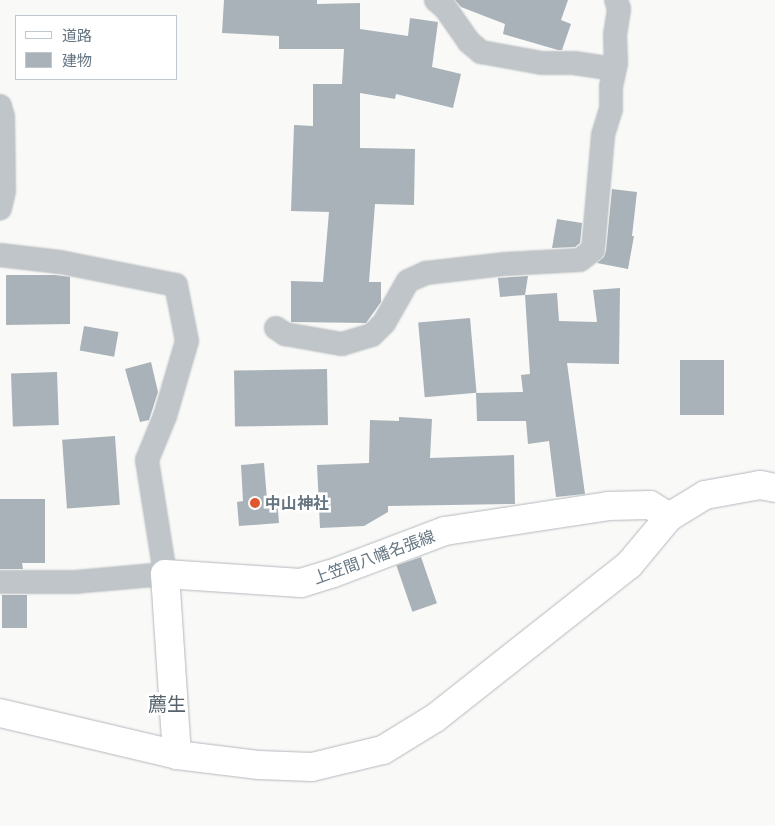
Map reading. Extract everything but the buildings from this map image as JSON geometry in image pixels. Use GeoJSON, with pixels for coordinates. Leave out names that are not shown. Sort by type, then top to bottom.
{"type":"FeatureCollection","features":[{"type":"Feature","properties":{"kind":"main road"},"geometry":{"type":"LineString","coordinates":[[0,712],[177,755],[259,765],[312,767],[382,750],[435,718],[629,565],[669,517],[705,495],[760,485],[775,488]]}},
{"type":"Feature","properties":{"kind":"main road","name":"上笠間八幡名張線"},"geometry":{"type":"LineString","coordinates":[[165,574],[301,583],[331,574],[445,531],[608,506],[650,505],[669,517]]}},
{"type":"Feature","properties":{"kind":"main road"},"geometry":{"type":"LineString","coordinates":[[165,574],[177,755]]}},
{"type":"Feature","properties":{"kind":"street"},"geometry":{"type":"LineString","coordinates":[[436,0],[446,9],[469,42],[481,52],[542,63],[574,63],[614,69]]}},
{"type":"Feature","properties":{"kind":"street"},"geometry":{"type":"LineString","coordinates":[[276,328],[285,334],[342,344],[372,335],[384,323],[408,281],[426,273],[505,264],[580,260],[593,250],[603,135],[611,109],[615,35],[619,9],[616,0]]}},
{"type":"Feature","properties":{"kind":"street"},"geometry":{"type":"LineString","coordinates":[[0,106],[3,117],[4,191],[0,209]]}},
{"type":"Feature","properties":{"kind":"street"},"geometry":{"type":"LineString","coordinates":[[0,255],[60,262],[176,285],[187,341],[165,416],[148,460],[165,574],[76,582],[0,582]]}},
{"type":"Feature","properties":{"kind":"place","name":"中山神社"},"geometry":{"type":"Point","coordinates":[255,503]}},
{"type":"Feature","properties":{"kind":"district","name":"薦生"},"geometry":{"type":"Point","coordinates":[167,704]}}]}
